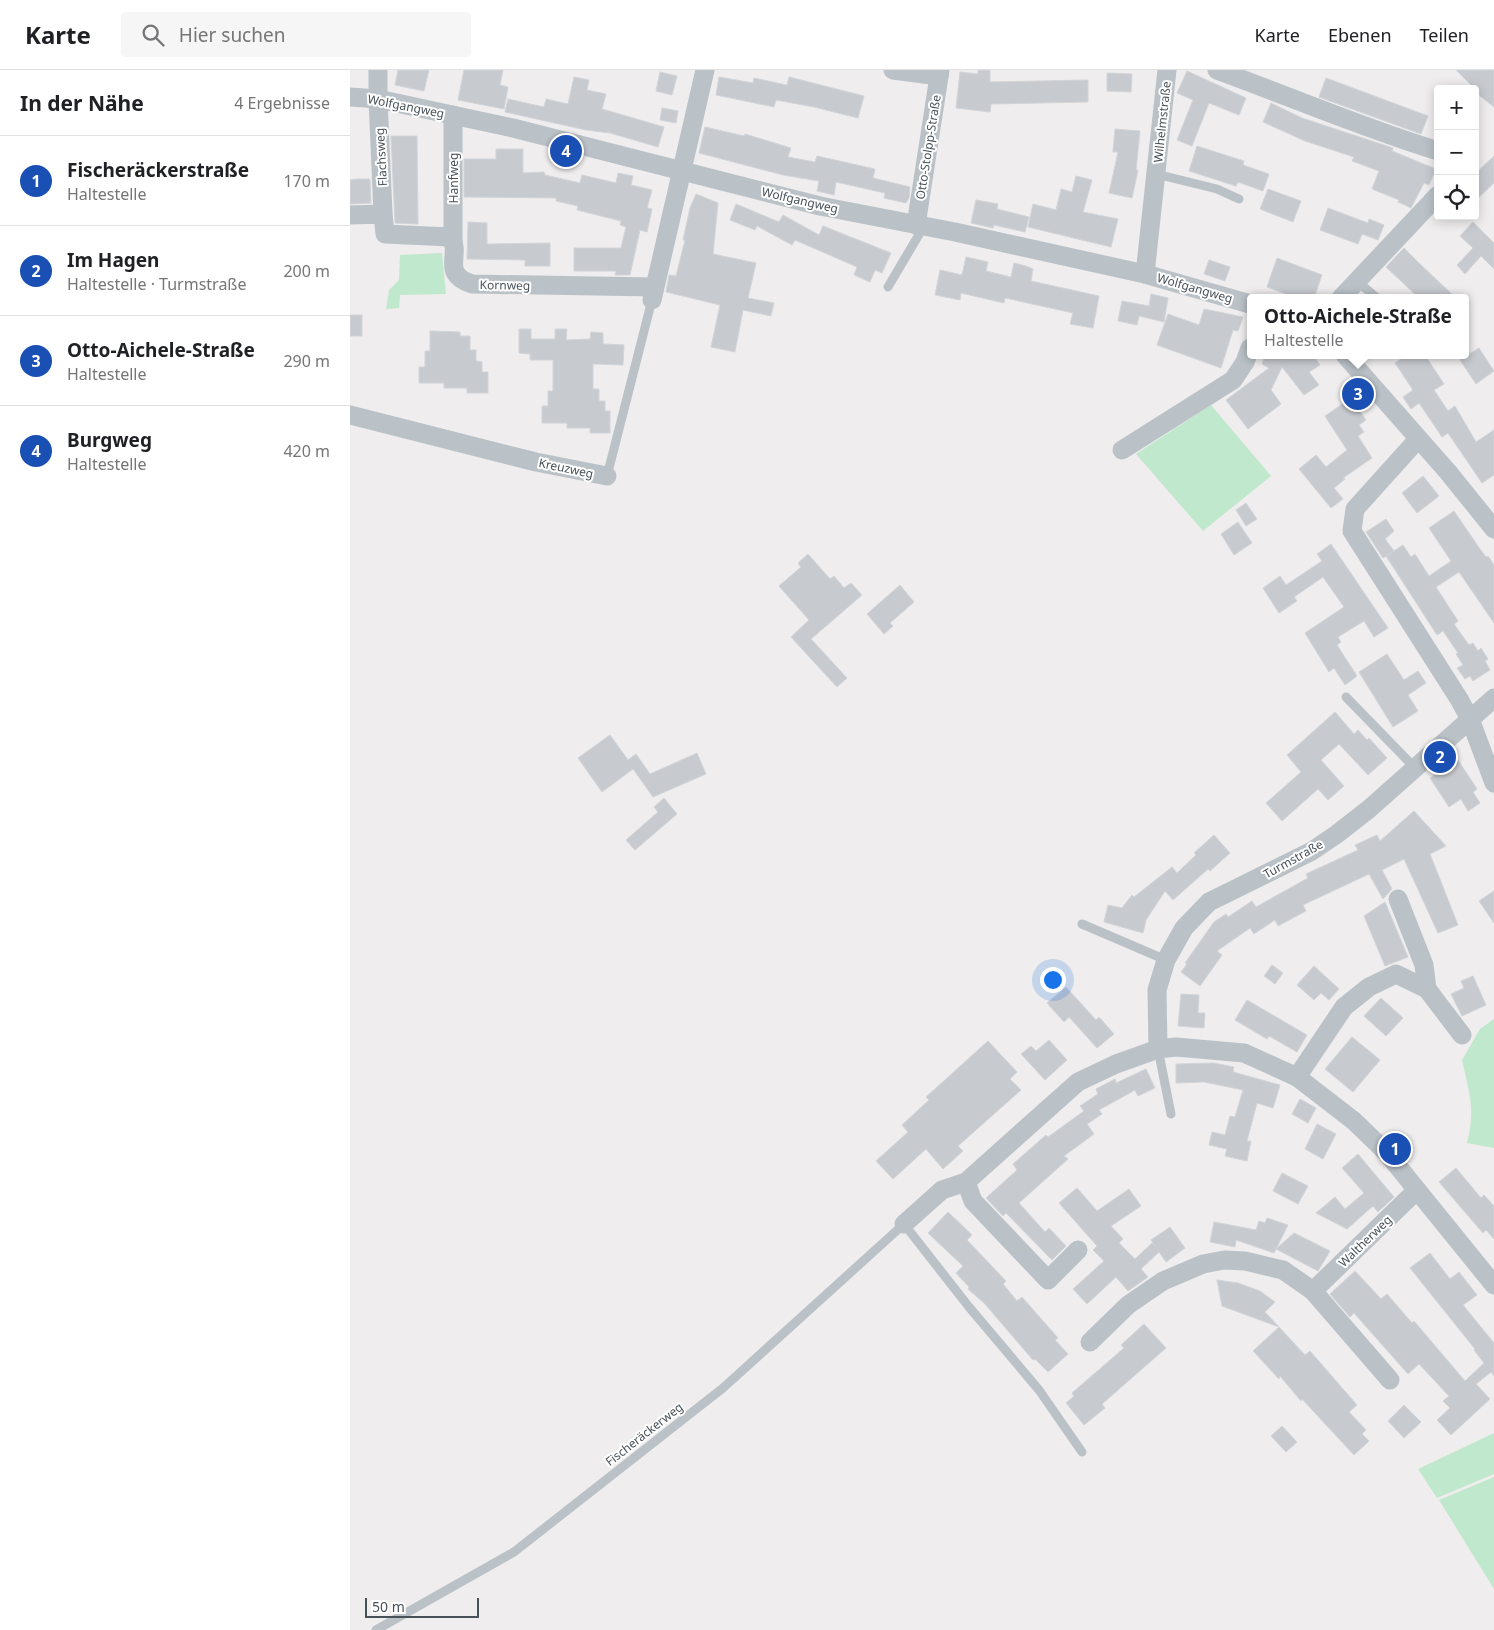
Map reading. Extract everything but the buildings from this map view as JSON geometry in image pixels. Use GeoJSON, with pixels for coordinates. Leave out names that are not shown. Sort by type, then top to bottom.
{"type":"FeatureCollection","features":[{"type":"Feature","properties":{"kind":"street","name":"Flachsweg"},"geometry":{"type":"LineString","coordinates":[[378,70],[384,214]]}},
{"type":"Feature","properties":{"kind":"street"},"geometry":{"type":"LineString","coordinates":[[653,294],[705,70]]}},
{"type":"Feature","properties":{"kind":"street"},"geometry":{"type":"LineString","coordinates":[[893,70],[940,73]]}},
{"type":"Feature","properties":{"kind":"street","name":"Wilhelmstraße"},"geometry":{"type":"LineString","coordinates":[[1145,274],[1167,70]]}},
{"type":"Feature","properties":{"kind":"street"},"geometry":{"type":"LineString","coordinates":[[1217,70],[1308,103],[1388,136],[1434,150]]}},
{"type":"Feature","properties":{"kind":"street","name":"Otto-Stolpp-Straße"},"geometry":{"type":"LineString","coordinates":[[920,225],[940,73]]}},
{"type":"Feature","properties":{"kind":"street","name":"Wolfgangweg"},"geometry":{"type":"LineString","coordinates":[[350,97],[378,99],[452,115],[820,206],[920,225],[1145,274],[1247,303]]}},
{"type":"Feature","properties":{"kind":"street","name":"Hanfweg"},"geometry":{"type":"LineString","coordinates":[[452,115],[453,241]]}},
{"type":"Feature","properties":{"kind":"street"},"geometry":{"type":"LineString","coordinates":[[1345,294],[1434,198]]}},
{"type":"Feature","properties":{"kind":"street"},"geometry":{"type":"LineString","coordinates":[[350,215],[384,214],[385,234],[450,237],[453,241]]}},
{"type":"Feature","properties":{"kind":"street","name":"Kornweg"},"geometry":{"type":"LineString","coordinates":[[453,241],[453,269],[460,280],[472,284],[653,294]]}},
{"type":"Feature","properties":{"kind":"street"},"geometry":{"type":"LineString","coordinates":[[1122,450],[1233,380],[1247,356]]}},
{"type":"Feature","properties":{"kind":"street"},"geometry":{"type":"LineString","coordinates":[[1348,359],[1448,472],[1494,529]]}},
{"type":"Feature","properties":{"kind":"street","name":"Kreuzweg"},"geometry":{"type":"LineString","coordinates":[[350,416],[536,462],[607,476]]}},
{"type":"Feature","properties":{"kind":"street"},"geometry":{"type":"LineString","coordinates":[[1418,439],[1355,509],[1352,531],[1460,699],[1470,719],[1494,783]]}},
{"type":"Feature","properties":{"kind":"street","name":"Turmstraße"},"geometry":{"type":"LineString","coordinates":[[1158,1049],[1157,990],[1166,960],[1184,928],[1209,902],[1312,850],[1369,809],[1414,767],[1494,698]]}},
{"type":"Feature","properties":{"kind":"street"},"geometry":{"type":"LineString","coordinates":[[1398,899],[1424,965],[1427,989]]}},
{"type":"Feature","properties":{"kind":"street"},"geometry":{"type":"LineString","coordinates":[[1297,1077],[1344,1007],[1369,988],[1396,974],[1427,989],[1462,1035]]}},
{"type":"Feature","properties":{"kind":"street"},"geometry":{"type":"LineString","coordinates":[[904,1224],[942,1190],[966,1182],[1078,1082],[1116,1064],[1158,1049],[1176,1047],[1244,1053],[1297,1077],[1354,1121],[1387,1153],[1494,1285]]}},
{"type":"Feature","properties":{"kind":"street"},"geometry":{"type":"LineString","coordinates":[[966,1182],[973,1201],[1048,1280],[1078,1250]]}},
{"type":"Feature","properties":{"kind":"street","name":"Waltherweg"},"geometry":{"type":"LineString","coordinates":[[1313,1292],[1417,1190]]}},
{"type":"Feature","properties":{"kind":"street"},"geometry":{"type":"LineString","coordinates":[[1090,1342],[1146,1291],[1182,1271],[1224,1260],[1245,1261],[1283,1270],[1313,1292],[1390,1380]]}},
{"type":"Feature","properties":{"kind":"lane","name":"Wilhelmstraße"},"geometry":{"type":"LineString","coordinates":[[1156,174],[1217,189],[1239,199]]}},
{"type":"Feature","properties":{"kind":"lane"},"geometry":{"type":"LineString","coordinates":[[888,287],[920,225]]}},
{"type":"Feature","properties":{"kind":"lane"},"geometry":{"type":"LineString","coordinates":[[1358,282],[1372,294]]}},
{"type":"Feature","properties":{"kind":"lane","name":"Kreuzweg"},"geometry":{"type":"LineString","coordinates":[[607,476],[653,294]]}},
{"type":"Feature","properties":{"kind":"lane"},"geometry":{"type":"LineString","coordinates":[[1346,697],[1414,767]]}},
{"type":"Feature","properties":{"kind":"lane"},"geometry":{"type":"LineString","coordinates":[[1082,924],[1166,960]]}},
{"type":"Feature","properties":{"kind":"lane"},"geometry":{"type":"LineString","coordinates":[[1158,1049],[1171,1114]]}},
{"type":"Feature","properties":{"kind":"lane"},"geometry":{"type":"LineString","coordinates":[[904,1224],[969,1307],[1039,1390],[1082,1452]]}},
{"type":"Feature","properties":{"kind":"lane","name":"Fischeräckerweg"},"geometry":{"type":"LineString","coordinates":[[376,1630],[514,1552],[723,1388],[904,1224]]}},
{"type":"Feature","properties":{"kind":"green space"},"geometry":{"type":"Polygon","coordinates":[[[442,253],[446,294],[400,295],[399,308],[386,309],[389,290],[399,280],[400,255],[442,253]]]}},
{"type":"Feature","properties":{"kind":"green space"},"geometry":{"type":"Polygon","coordinates":[[[1211,405],[1271,476],[1203,531],[1136,454],[1211,405]]]}},
{"type":"Feature","properties":{"kind":"green space"},"geometry":{"type":"Polygon","coordinates":[[[1494,1019],[1494,1148],[1467,1143],[1471,1111],[1462,1060],[1480,1029],[1494,1019]]]}},
{"type":"Feature","properties":{"kind":"green space"},"geometry":{"type":"Polygon","coordinates":[[[1494,1433],[1494,1474],[1437,1498],[1418,1469],[1494,1433]]]}},
{"type":"Feature","properties":{"kind":"green space"},"geometry":{"type":"Polygon","coordinates":[[[1494,1477],[1494,1589],[1439,1500],[1494,1477]]]}},
{"type":"Feature","properties":{"kind":"place","name":"Burgweg"},"geometry":{"type":"Point","coordinates":[566,151]}},
{"type":"Feature","properties":{"kind":"place","name":"Otto-Aichele-Straße"},"geometry":{"type":"Point","coordinates":[1358,394]}},
{"type":"Feature","properties":{"kind":"place","name":"Im Hagen"},"geometry":{"type":"Point","coordinates":[1440,757]}},
{"type":"Feature","properties":{"kind":"place","name":"Fischeräckerstraße"},"geometry":{"type":"Point","coordinates":[1395,1149]}}]}
